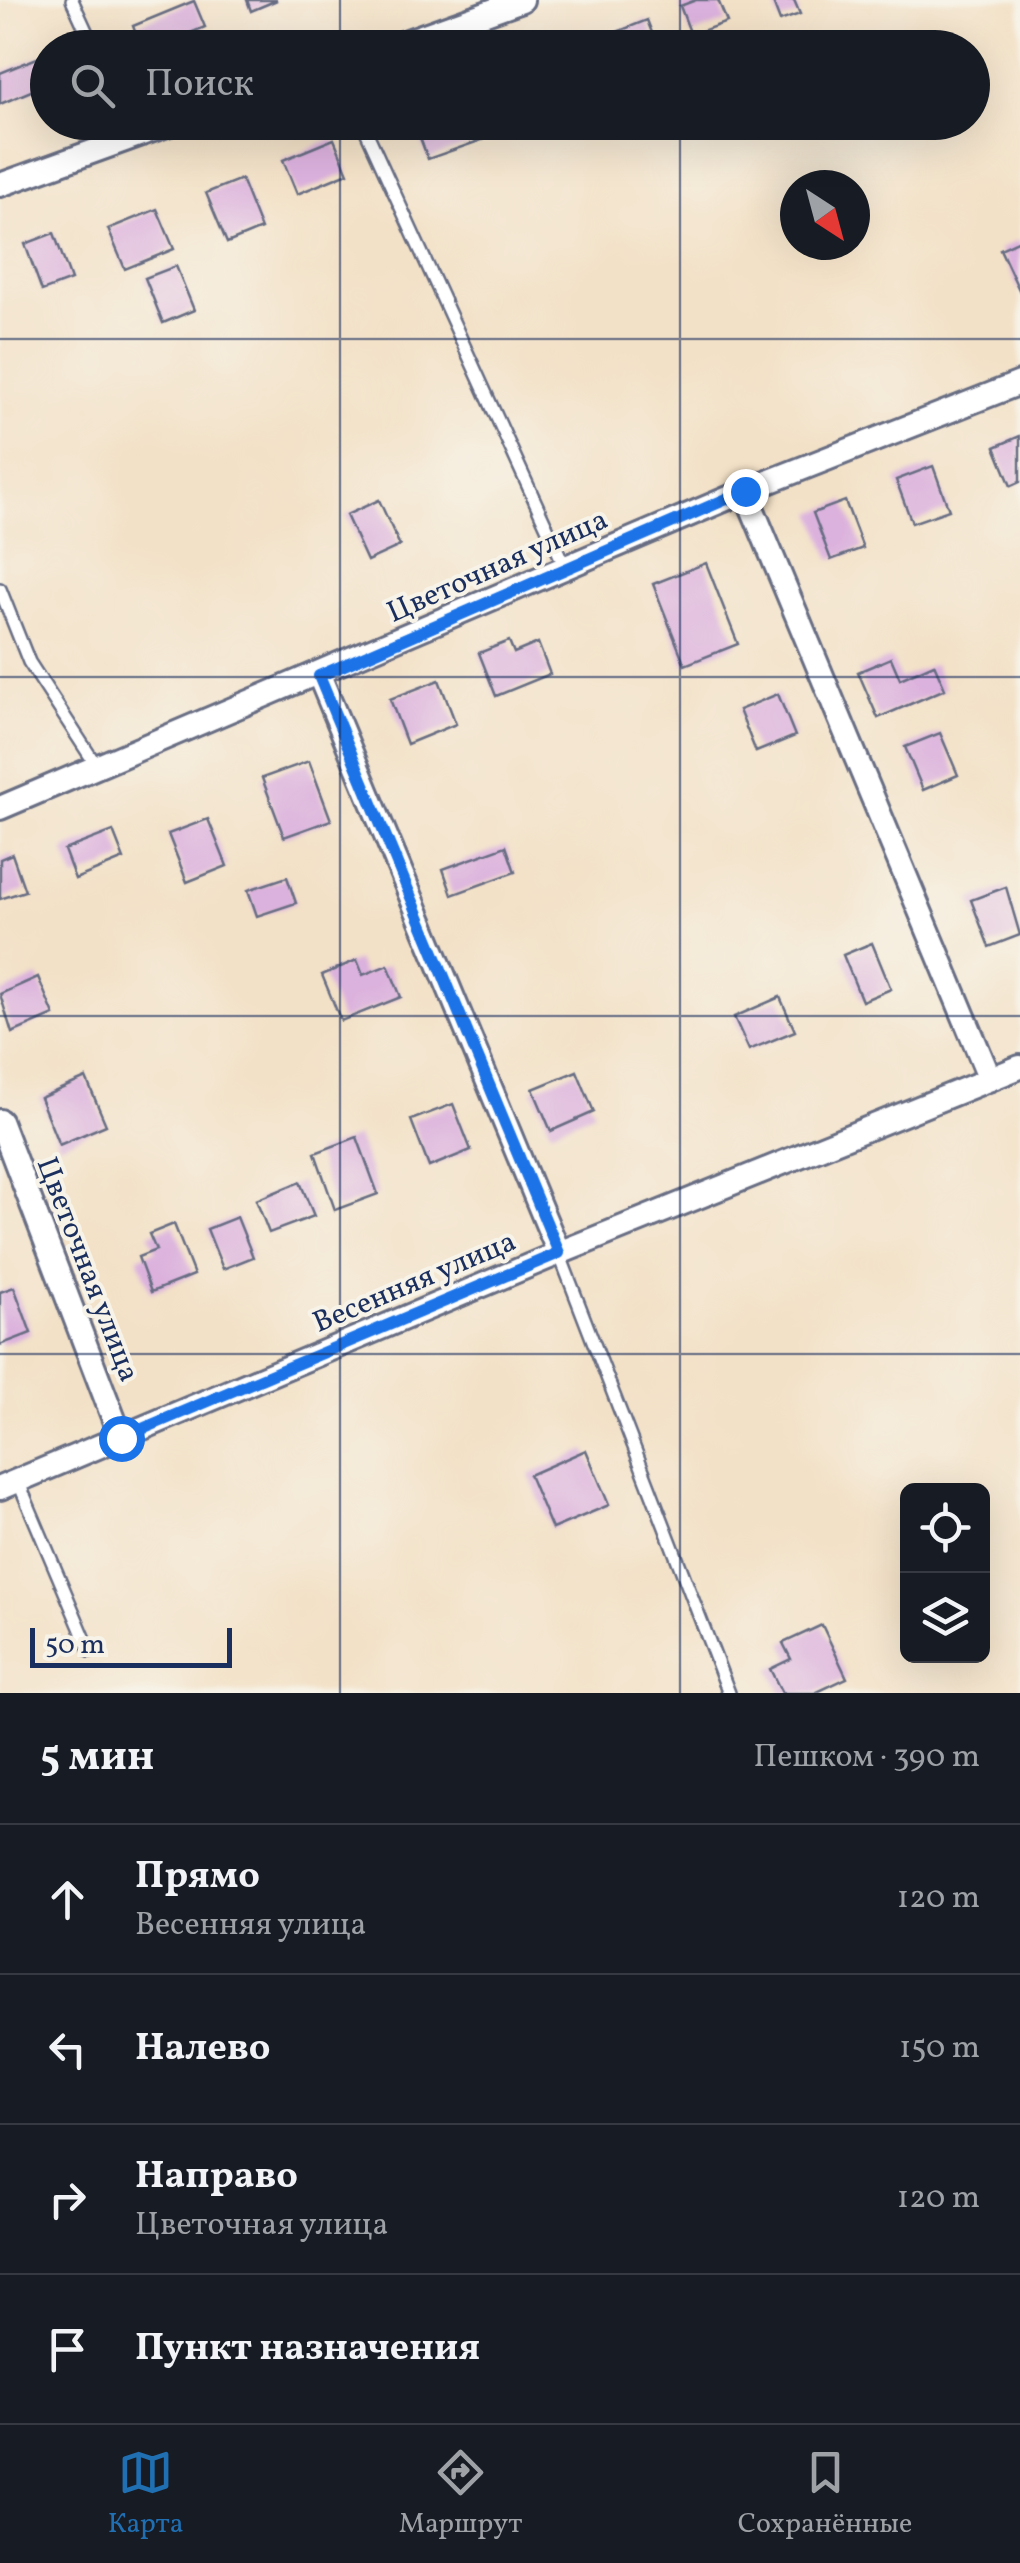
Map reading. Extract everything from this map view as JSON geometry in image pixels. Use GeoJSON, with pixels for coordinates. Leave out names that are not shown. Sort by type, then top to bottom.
{"type":"FeatureCollection","features":[{"type":"Feature","properties":{"kind":"street"},"geometry":{"type":"LineString","coordinates":[[438,30],[522,0]]}},
{"type":"Feature","properties":{"kind":"street"},"geometry":{"type":"LineString","coordinates":[[0,185],[106,140]]}},
{"type":"Feature","properties":{"kind":"street","name":"Цветочная улица"},"geometry":{"type":"LineString","coordinates":[[0,808],[96,765],[319,676],[745,491],[1020,383]]}},
{"type":"Feature","properties":{"kind":"street"},"geometry":{"type":"LineString","coordinates":[[745,491],[990,1079]]}},
{"type":"Feature","properties":{"kind":"street"},"geometry":{"type":"LineString","coordinates":[[319,676],[559,1253]]}},
{"type":"Feature","properties":{"kind":"street","name":"Весенняя улица"},"geometry":{"type":"LineString","coordinates":[[9,1485],[559,1253],[1020,1067]]}},
{"type":"Feature","properties":{"kind":"street","name":"Цветочная улица"},"geometry":{"type":"LineString","coordinates":[[0,1122],[121,1438]]}},
{"type":"Feature","properties":{"kind":"lane"},"geometry":{"type":"LineString","coordinates":[[72,0],[86,30]]}},
{"type":"Feature","properties":{"kind":"lane"},"geometry":{"type":"LineString","coordinates":[[370,140],[565,566]]}},
{"type":"Feature","properties":{"kind":"lane"},"geometry":{"type":"LineString","coordinates":[[0,589],[29,662],[96,765]]}},
{"type":"Feature","properties":{"kind":"lane"},"geometry":{"type":"LineString","coordinates":[[559,1253],[728,1693]]}},
{"type":"Feature","properties":{"kind":"lane"},"geometry":{"type":"LineString","coordinates":[[9,1485],[90,1651]]}},
{"type":"Feature","properties":{"kind":"building"},"geometry":{"type":"Polygon","coordinates":[[[247,0],[277,0],[251,11],[247,0]]]}},
{"type":"Feature","properties":{"kind":"building"},"geometry":{"type":"Polygon","coordinates":[[[696,0],[718,0],[727,22],[705,30],[689,30],[680,6],[696,0]]]}},
{"type":"Feature","properties":{"kind":"building"},"geometry":{"type":"Polygon","coordinates":[[[772,0],[794,0],[800,14],[780,21],[772,0]]]}},
{"type":"Feature","properties":{"kind":"building"},"geometry":{"type":"Polygon","coordinates":[[[194,1],[205,27],[134,30],[133,26],[194,1]]]}},
{"type":"Feature","properties":{"kind":"building"},"geometry":{"type":"Polygon","coordinates":[[[647,20],[651,30],[622,30],[647,20]]]}},
{"type":"Feature","properties":{"kind":"building"},"geometry":{"type":"Polygon","coordinates":[[[30,61],[30,92],[0,104],[0,73],[30,61]]]}},
{"type":"Feature","properties":{"kind":"building"},"geometry":{"type":"Polygon","coordinates":[[[334,140],[348,173],[297,194],[283,160],[334,140]]]}},
{"type":"Feature","properties":{"kind":"building"},"geometry":{"type":"Polygon","coordinates":[[[421,140],[482,140],[428,159],[421,140]]]}},
{"type":"Feature","properties":{"kind":"building"},"geometry":{"type":"Polygon","coordinates":[[[241,179],[261,229],[227,243],[206,193],[241,179]]]}},
{"type":"Feature","properties":{"kind":"building"},"geometry":{"type":"Polygon","coordinates":[[[157,209],[174,249],[125,269],[108,229],[157,209]]]}},
{"type":"Feature","properties":{"kind":"building"},"geometry":{"type":"Polygon","coordinates":[[[54,233],[71,280],[42,291],[25,244],[54,233]]]}},
{"type":"Feature","properties":{"kind":"building"},"geometry":{"type":"Polygon","coordinates":[[[1020,240],[1020,292],[1000,249],[1020,240]]]}},
{"type":"Feature","properties":{"kind":"building"},"geometry":{"type":"Polygon","coordinates":[[[176,266],[194,310],[163,323],[145,278],[176,266]]]}},
{"type":"Feature","properties":{"kind":"building"},"geometry":{"type":"Polygon","coordinates":[[[1020,436],[1020,482],[1011,486],[995,447],[1020,436]]]}},
{"type":"Feature","properties":{"kind":"building"},"geometry":{"type":"Polygon","coordinates":[[[933,466],[949,510],[912,523],[896,480],[933,466]]]}},
{"type":"Feature","properties":{"kind":"building"},"geometry":{"type":"Polygon","coordinates":[[[379,500],[400,546],[367,561],[346,515],[379,500]]]}},
{"type":"Feature","properties":{"kind":"building"},"geometry":{"type":"Polygon","coordinates":[[[845,501],[863,548],[831,560],[813,513],[845,501]]]}},
{"type":"Feature","properties":{"kind":"building"},"geometry":{"type":"Polygon","coordinates":[[[706,563],[738,644],[685,665],[653,584],[706,563]]]}},
{"type":"Feature","properties":{"kind":"building"},"geometry":{"type":"Polygon","coordinates":[[[509,641],[514,653],[538,643],[550,674],[496,696],[479,653],[509,641]]]}},
{"type":"Feature","properties":{"kind":"building"},"geometry":{"type":"Polygon","coordinates":[[[891,658],[900,679],[934,664],[945,689],[878,718],[858,672],[891,658]]]}},
{"type":"Feature","properties":{"kind":"building"},"geometry":{"type":"Polygon","coordinates":[[[439,680],[456,724],[407,744],[390,699],[439,680]]]}},
{"type":"Feature","properties":{"kind":"building"},"geometry":{"type":"Polygon","coordinates":[[[778,694],[795,736],[756,752],[739,710],[778,694]]]}},
{"type":"Feature","properties":{"kind":"building"},"geometry":{"type":"Polygon","coordinates":[[[940,733],[958,775],[923,790],[905,747],[940,733]]]}},
{"type":"Feature","properties":{"kind":"building"},"geometry":{"type":"Polygon","coordinates":[[[309,761],[331,820],[284,837],[262,778],[309,761]]]}},
{"type":"Feature","properties":{"kind":"building"},"geometry":{"type":"Polygon","coordinates":[[[208,819],[227,866],[187,882],[168,834],[208,819]]]}},
{"type":"Feature","properties":{"kind":"building"},"geometry":{"type":"Polygon","coordinates":[[[113,831],[124,859],[75,879],[64,850],[113,831]]]}},
{"type":"Feature","properties":{"kind":"building"},"geometry":{"type":"Polygon","coordinates":[[[506,846],[515,872],[452,895],[443,869],[506,846]]]}},
{"type":"Feature","properties":{"kind":"building"},"geometry":{"type":"Polygon","coordinates":[[[12,854],[25,891],[0,899],[0,859],[12,854]]]}},
{"type":"Feature","properties":{"kind":"building"},"geometry":{"type":"Polygon","coordinates":[[[287,877],[296,903],[257,916],[248,890],[287,877]]]}},
{"type":"Feature","properties":{"kind":"building"},"geometry":{"type":"Polygon","coordinates":[[[1006,887],[1020,935],[989,947],[971,900],[1006,887]]]}},
{"type":"Feature","properties":{"kind":"building"},"geometry":{"type":"Polygon","coordinates":[[[872,943],[891,989],[862,1001],[843,955],[872,943]]]}},
{"type":"Feature","properties":{"kind":"building"},"geometry":{"type":"Polygon","coordinates":[[[357,960],[363,975],[388,965],[401,997],[341,1021],[322,975],[357,960]]]}},
{"type":"Feature","properties":{"kind":"building"},"geometry":{"type":"Polygon","coordinates":[[[38,977],[54,1015],[12,1033],[0,994],[38,977]]]}},
{"type":"Feature","properties":{"kind":"building"},"geometry":{"type":"Polygon","coordinates":[[[780,997],[795,1031],[749,1050],[734,1017],[780,997]]]}},
{"type":"Feature","properties":{"kind":"building"},"geometry":{"type":"Polygon","coordinates":[[[577,1071],[594,1112],[551,1131],[533,1089],[577,1071]]]}},
{"type":"Feature","properties":{"kind":"building"},"geometry":{"type":"Polygon","coordinates":[[[86,1078],[106,1125],[59,1145],[40,1098],[86,1078]]]}},
{"type":"Feature","properties":{"kind":"building"},"geometry":{"type":"Polygon","coordinates":[[[453,1104],[471,1150],[429,1167],[411,1120],[453,1104]]]}},
{"type":"Feature","properties":{"kind":"building"},"geometry":{"type":"Polygon","coordinates":[[[357,1137],[378,1194],[335,1210],[315,1153],[357,1137]]]}},
{"type":"Feature","properties":{"kind":"building"},"geometry":{"type":"Polygon","coordinates":[[[300,1182],[314,1216],[269,1233],[256,1200],[300,1182]]]}},
{"type":"Feature","properties":{"kind":"building"},"geometry":{"type":"Polygon","coordinates":[[[237,1217],[253,1257],[223,1269],[207,1229],[237,1217]]]}},
{"type":"Feature","properties":{"kind":"building"},"geometry":{"type":"Polygon","coordinates":[[[174,1224],[194,1275],[151,1292],[138,1257],[156,1250],[149,1234],[174,1224]]]}},
{"type":"Feature","properties":{"kind":"building"},"geometry":{"type":"Polygon","coordinates":[[[14,1287],[31,1333],[0,1345],[0,1292],[14,1287]]]}},
{"type":"Feature","properties":{"kind":"building"},"geometry":{"type":"Polygon","coordinates":[[[586,1450],[609,1505],[552,1529],[529,1475],[586,1450]]]}},
{"type":"Feature","properties":{"kind":"building"},"geometry":{"type":"Polygon","coordinates":[[[822,1625],[847,1678],[815,1693],[782,1693],[770,1669],[791,1659],[783,1643],[822,1625]]]}},
{"type":"Feature","properties":{"kind":"route"},"geometry":{"type":"LineString","coordinates":[[121,1438],[559,1253],[319,676],[745,491]]}}]}
